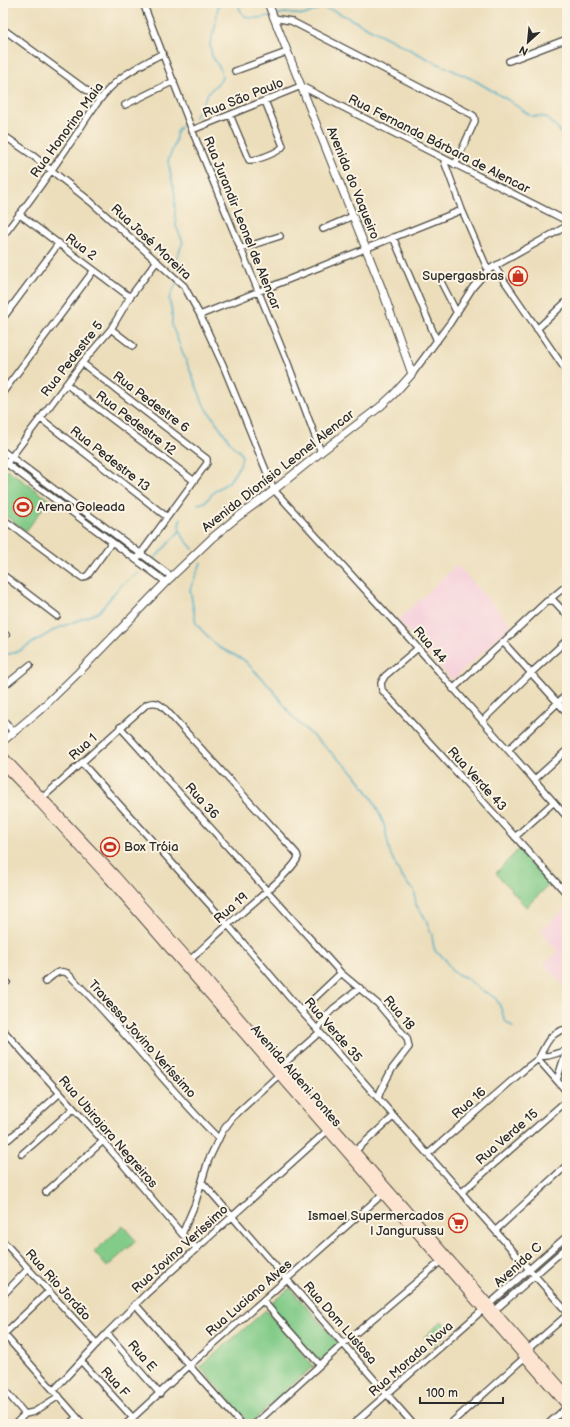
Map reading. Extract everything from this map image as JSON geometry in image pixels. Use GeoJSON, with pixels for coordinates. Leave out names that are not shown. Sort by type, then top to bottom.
{"type":"FeatureCollection","features":[{"type":"Feature","properties":{"kind":"main road","name":"Avenida Aldeni Pontes"},"geometry":{"type":"LineString","coordinates":[[3,756],[109,879],[280,1071],[355,1150],[440,1262],[528,1349],[565,1388]]}},
{"type":"Feature","properties":{"kind":"main road","name":"Avenida Aldeni Pontes"},"geometry":{"type":"LineString","coordinates":[[3,765],[40,799],[115,875],[190,960],[327,1131],[386,1192],[489,1311],[524,1358],[567,1406]]}},
{"type":"Feature","properties":{"kind":"street","name":"Rua Jurandir Leonel de Alencar"},"geometry":{"type":"LineString","coordinates":[[143,3],[192,130],[287,361],[321,452]]}},
{"type":"Feature","properties":{"kind":"street","name":"Avenida do Vaqueiro"},"geometry":{"type":"LineString","coordinates":[[268,3],[366,249],[412,374]]}},
{"type":"Feature","properties":{"kind":"street"},"geometry":{"type":"LineString","coordinates":[[273,16],[291,21],[471,114],[475,121],[455,164]]}},
{"type":"Feature","properties":{"kind":"street"},"geometry":{"type":"LineString","coordinates":[[3,29],[100,100]]}},
{"type":"Feature","properties":{"kind":"street"},"geometry":{"type":"LineString","coordinates":[[509,60],[567,39]]}},
{"type":"Feature","properties":{"kind":"street"},"geometry":{"type":"LineString","coordinates":[[235,72],[287,52]]}},
{"type":"Feature","properties":{"kind":"street","name":"Rua Honorino Maia"},"geometry":{"type":"LineString","coordinates":[[3,236],[52,170],[100,100],[111,87],[136,68],[163,53]]}},
{"type":"Feature","properties":{"kind":"street"},"geometry":{"type":"LineString","coordinates":[[124,105],[174,81]]}},
{"type":"Feature","properties":{"kind":"street","name":"Rua Fernanda Bárbara de Alencar"},"geometry":{"type":"LineString","coordinates":[[301,86],[567,221]]}},
{"type":"Feature","properties":{"kind":"street","name":"Rua São Paulo"},"geometry":{"type":"LineString","coordinates":[[192,130],[230,116],[301,86]]}},
{"type":"Feature","properties":{"kind":"street"},"geometry":{"type":"LineString","coordinates":[[230,116],[249,160],[254,160],[281,150],[283,146],[265,101]]}},
{"type":"Feature","properties":{"kind":"street","name":"Rua José Moreira"},"geometry":{"type":"LineString","coordinates":[[3,134],[52,170],[91,202],[173,275],[187,290],[200,314],[223,365],[274,490]]}},
{"type":"Feature","properties":{"kind":"street"},"geometry":{"type":"LineString","coordinates":[[443,158],[462,210],[488,270]]}},
{"type":"Feature","properties":{"kind":"street"},"geometry":{"type":"LineString","coordinates":[[200,314],[462,210]]}},
{"type":"Feature","properties":{"kind":"street","name":"Rua 2"},"geometry":{"type":"LineString","coordinates":[[20,214],[130,297]]}},
{"type":"Feature","properties":{"kind":"street"},"geometry":{"type":"LineString","coordinates":[[323,229],[353,216]]}},
{"type":"Feature","properties":{"kind":"street","name":"Avenida Dionísio Leonel Alencar"},"geometry":{"type":"LineString","coordinates":[[3,741],[41,709],[166,582],[229,524],[385,402],[412,374],[457,313],[473,287],[488,270],[567,226]]}},
{"type":"Feature","properties":{"kind":"street"},"geometry":{"type":"LineString","coordinates":[[240,249],[280,236]]}},
{"type":"Feature","properties":{"kind":"street"},"geometry":{"type":"LineString","coordinates":[[393,237],[437,341]]}},
{"type":"Feature","properties":{"kind":"street"},"geometry":{"type":"LineString","coordinates":[[3,318],[59,243]]}},
{"type":"Feature","properties":{"kind":"street","name":"Rua Pedestre 5"},"geometry":{"type":"LineString","coordinates":[[4,464],[110,329],[130,297],[157,261]]}},
{"type":"Feature","properties":{"kind":"street"},"geometry":{"type":"LineString","coordinates":[[494,266],[567,372]]}},
{"type":"Feature","properties":{"kind":"street"},"geometry":{"type":"LineString","coordinates":[[3,392],[94,270]]}},
{"type":"Feature","properties":{"kind":"street"},"geometry":{"type":"LineString","coordinates":[[440,280],[457,313]]}},
{"type":"Feature","properties":{"kind":"street"},"geometry":{"type":"LineString","coordinates":[[537,329],[567,301]]}},
{"type":"Feature","properties":{"kind":"street"},"geometry":{"type":"LineString","coordinates":[[110,329],[133,346]]}},
{"type":"Feature","properties":{"kind":"street","name":"Rua Pedestre 6"},"geometry":{"type":"LineString","coordinates":[[82,363],[206,458],[207,463],[194,480]]}},
{"type":"Feature","properties":{"kind":"street","name":"Rua Pedestre 12"},"geometry":{"type":"LineString","coordinates":[[66,384],[194,480]]}},
{"type":"Feature","properties":{"kind":"street","name":"Rua Pedestre 13"},"geometry":{"type":"LineString","coordinates":[[40,418],[167,516]]}},
{"type":"Feature","properties":{"kind":"street"},"geometry":{"type":"LineString","coordinates":[[3,451],[172,577]]}},
{"type":"Feature","properties":{"kind":"street"},"geometry":{"type":"LineString","coordinates":[[4,464],[166,582]]}},
{"type":"Feature","properties":{"kind":"street"},"geometry":{"type":"LineString","coordinates":[[136,560],[194,480]]}},
{"type":"Feature","properties":{"kind":"street","name":"Rua 44"},"geometry":{"type":"LineString","coordinates":[[274,490],[566,814]]}},
{"type":"Feature","properties":{"kind":"street"},"geometry":{"type":"LineString","coordinates":[[3,519],[83,578],[88,575],[112,542]]}},
{"type":"Feature","properties":{"kind":"street"},"geometry":{"type":"LineString","coordinates":[[3,575],[57,616]]}},
{"type":"Feature","properties":{"kind":"street"},"geometry":{"type":"LineString","coordinates":[[453,688],[541,606],[567,585]]}},
{"type":"Feature","properties":{"kind":"street"},"geometry":{"type":"LineString","coordinates":[[549,600],[554,601],[567,615]]}},
{"type":"Feature","properties":{"kind":"street"},"geometry":{"type":"LineString","coordinates":[[482,721],[530,673],[567,640]]}},
{"type":"Feature","properties":{"kind":"street"},"geometry":{"type":"LineString","coordinates":[[503,642],[567,713]]}},
{"type":"Feature","properties":{"kind":"street","name":"Rua Verde 43"},"geometry":{"type":"LineString","coordinates":[[418,648],[385,676],[381,683],[381,688],[384,693],[567,894]]}},
{"type":"Feature","properties":{"kind":"street"},"geometry":{"type":"LineString","coordinates":[[3,687],[30,665]]}},
{"type":"Feature","properties":{"kind":"street"},"geometry":{"type":"LineString","coordinates":[[508,750],[567,694]]}},
{"type":"Feature","properties":{"kind":"street","name":"Rua 19"},"geometry":{"type":"LineString","coordinates":[[141,709],[151,703],[159,703],[283,838],[297,854],[298,858],[296,864],[190,960]]}},
{"type":"Feature","properties":{"kind":"street","name":"Rua 1"},"geometry":{"type":"LineString","coordinates":[[40,799],[141,709]]}},
{"type":"Feature","properties":{"kind":"street"},"geometry":{"type":"LineString","coordinates":[[3,719],[13,732]]}},
{"type":"Feature","properties":{"kind":"street","name":"Rua 36"},"geometry":{"type":"LineString","coordinates":[[120,727],[268,890]]}},
{"type":"Feature","properties":{"kind":"street"},"geometry":{"type":"LineString","coordinates":[[534,780],[567,750]]}},
{"type":"Feature","properties":{"kind":"street","name":"Rua Verde 35"},"geometry":{"type":"LineString","coordinates":[[82,763],[228,925],[301,1011],[567,1312]]}},
{"type":"Feature","properties":{"kind":"street"},"geometry":{"type":"LineString","coordinates":[[515,836],[554,802]]}},
{"type":"Feature","properties":{"kind":"street","name":"Rua 18"},"geometry":{"type":"LineString","coordinates":[[268,890],[341,973],[378,1004],[407,1038],[409,1044],[408,1049],[392,1069],[378,1098]]}},
{"type":"Feature","properties":{"kind":"street","name":"Travessa Jovino Veríssimo"},"geometry":{"type":"LineString","coordinates":[[45,982],[56,973],[67,973],[88,993],[146,1060],[218,1138]]}},
{"type":"Feature","properties":{"kind":"street"},"geometry":{"type":"LineString","coordinates":[[301,1011],[341,973]]}},
{"type":"Feature","properties":{"kind":"street"},"geometry":{"type":"LineString","coordinates":[[3,977],[8,982]]}},
{"type":"Feature","properties":{"kind":"street"},"geometry":{"type":"LineString","coordinates":[[182,1234],[190,1218],[208,1161],[218,1138],[233,1116],[280,1071],[319,1030],[330,1012],[360,988]]}},
{"type":"Feature","properties":{"kind":"street","name":"Rua Ubirajara Negreiros"},"geometry":{"type":"LineString","coordinates":[[3,1030],[103,1141],[182,1234],[197,1249]]}},
{"type":"Feature","properties":{"kind":"street"},"geometry":{"type":"LineString","coordinates":[[539,1058],[547,1042],[552,1036],[560,1030],[567,1030]]}},
{"type":"Feature","properties":{"kind":"street"},"geometry":{"type":"LineString","coordinates":[[539,1058],[547,1057],[566,1050]]}},
{"type":"Feature","properties":{"kind":"street"},"geometry":{"type":"LineString","coordinates":[[557,1080],[566,1050]]}},
{"type":"Feature","properties":{"kind":"street"},"geometry":{"type":"LineString","coordinates":[[539,1058],[567,1092]]}},
{"type":"Feature","properties":{"kind":"street","name":"Rua 16"},"geometry":{"type":"LineString","coordinates":[[428,1154],[539,1058]]}},
{"type":"Feature","properties":{"kind":"street"},"geometry":{"type":"LineString","coordinates":[[9,1139],[60,1093]]}},
{"type":"Feature","properties":{"kind":"street","name":"Rua Verde 15"},"geometry":{"type":"LineString","coordinates":[[462,1192],[567,1100]]}},
{"type":"Feature","properties":{"kind":"street"},"geometry":{"type":"LineString","coordinates":[[22,1154],[73,1109]]}},
{"type":"Feature","properties":{"kind":"street"},"geometry":{"type":"LineString","coordinates":[[355,1150],[394,1116]]}},
{"type":"Feature","properties":{"kind":"street","name":"Rua Jovino Veríssimo"},"geometry":{"type":"LineString","coordinates":[[54,1390],[135,1304],[327,1131]]}},
{"type":"Feature","properties":{"kind":"street"},"geometry":{"type":"LineString","coordinates":[[46,1192],[103,1141]]}},
{"type":"Feature","properties":{"kind":"street"},"geometry":{"type":"LineString","coordinates":[[496,1230],[567,1165]]}},
{"type":"Feature","properties":{"kind":"street","name":"Rua Dom Lustosa"},"geometry":{"type":"LineString","coordinates":[[202,1182],[413,1424]]}},
{"type":"Feature","properties":{"kind":"street","name":"Rua Luciano Alves"},"geometry":{"type":"LineString","coordinates":[[126,1424],[190,1365],[386,1192]]}},
{"type":"Feature","properties":{"kind":"street","name":"Avenida C"},"geometry":{"type":"LineString","coordinates":[[489,1311],[530,1269],[567,1236]]}},
{"type":"Feature","properties":{"kind":"street","name":"Rua Rio Jordão"},"geometry":{"type":"LineString","coordinates":[[3,1241],[97,1344]]}},
{"type":"Feature","properties":{"kind":"street","name":"Avenida C"},"geometry":{"type":"LineString","coordinates":[[489,1311],[535,1276],[567,1247]]}},
{"type":"Feature","properties":{"kind":"street"},"geometry":{"type":"LineString","coordinates":[[256,1424],[343,1344],[440,1262]]}},
{"type":"Feature","properties":{"kind":"street"},"geometry":{"type":"LineString","coordinates":[[3,1295],[28,1269]]}},
{"type":"Feature","properties":{"kind":"street"},"geometry":{"type":"LineString","coordinates":[[49,1291],[3,1334],[83,1424]]}},
{"type":"Feature","properties":{"kind":"street"},"geometry":{"type":"LineString","coordinates":[[263,1301],[320,1365]]}},
{"type":"Feature","properties":{"kind":"street"},"geometry":{"type":"LineString","coordinates":[[135,1304],[241,1424]]}},
{"type":"Feature","properties":{"kind":"street","name":"Rua Morada Nova"},"geometry":{"type":"LineString","coordinates":[[353,1424],[387,1394],[489,1311]]}},
{"type":"Feature","properties":{"kind":"street"},"geometry":{"type":"LineString","coordinates":[[528,1349],[567,1316]]}},
{"type":"Feature","properties":{"kind":"street","name":"Rua E"},"geometry":{"type":"LineString","coordinates":[[107,1333],[160,1394]]}},
{"type":"Feature","properties":{"kind":"street"},"geometry":{"type":"LineString","coordinates":[[450,1424],[524,1358]]}},
{"type":"Feature","properties":{"kind":"street","name":"Rua F"},"geometry":{"type":"LineString","coordinates":[[81,1361],[133,1418]]}},
{"type":"Feature","properties":{"kind":"street"},"geometry":{"type":"LineString","coordinates":[[3,1388],[25,1414]]}},
{"type":"Feature","properties":{"kind":"street"},"geometry":{"type":"LineString","coordinates":[[14,1424],[25,1414],[34,1412],[59,1396]]}},
{"type":"Feature","properties":{"kind":"street"},"geometry":{"type":"LineString","coordinates":[[548,1424],[567,1406]]}},
{"type":"Feature","properties":{"kind":"street"},"geometry":{"type":"LineString","coordinates":[[69,1424],[77,1417]]}},
{"type":"Feature","properties":{"kind":"shaded area"},"geometry":{"type":"Polygon","coordinates":[[[457,565],[512,625],[452,680],[398,620],[457,565]]]}},
{"type":"Feature","properties":{"kind":"shaded area"},"geometry":{"type":"Polygon","coordinates":[[[567,907],[567,989],[544,964],[558,952],[540,931],[567,907]]]}},
{"type":"Feature","properties":{"kind":"green space","name":"Arena Goleada"},"geometry":{"type":"Polygon","coordinates":[[[7,469],[49,500],[26,531],[3,514],[3,474],[7,469]]]}},
{"type":"Feature","properties":{"kind":"green space"},"geometry":{"type":"Polygon","coordinates":[[[519,849],[550,884],[526,907],[496,873],[519,849]]]}},
{"type":"Feature","properties":{"kind":"green space"},"geometry":{"type":"Polygon","coordinates":[[[123,1226],[136,1241],[107,1267],[94,1252],[123,1226]]]}},
{"type":"Feature","properties":{"kind":"green space"},"geometry":{"type":"Polygon","coordinates":[[[290,1288],[340,1345],[319,1362],[269,1305],[290,1288]]]}},
{"type":"Feature","properties":{"kind":"green space"},"geometry":{"type":"Polygon","coordinates":[[[266,1310],[313,1366],[250,1424],[200,1367],[266,1310]]]}},
{"type":"Feature","properties":{"kind":"green space"},"geometry":{"type":"Polygon","coordinates":[[[442,1321],[450,1330],[432,1346],[424,1337],[442,1321]]]}},
{"type":"Feature","properties":{"kind":"waterway"},"geometry":{"type":"LineString","coordinates":[[195,117],[208,93],[222,78],[221,70],[212,56],[210,43],[215,28],[218,6],[220,3]]}},
{"type":"Feature","properties":{"kind":"waterway"},"geometry":{"type":"LineString","coordinates":[[237,3],[241,12],[247,17],[254,18],[271,16]]}},
{"type":"Feature","properties":{"kind":"waterway"},"geometry":{"type":"LineString","coordinates":[[275,15],[285,13],[304,15],[322,8],[335,11],[430,60],[474,80],[508,100],[531,116],[546,117],[558,129],[567,143]]}},
{"type":"Feature","properties":{"kind":"waterway"},"geometry":{"type":"LineString","coordinates":[[174,268],[183,242],[176,226],[175,195],[168,161],[175,143],[177,131],[183,124]]}},
{"type":"Feature","properties":{"kind":"waterway"},"geometry":{"type":"LineString","coordinates":[[177,282],[169,299],[172,312],[172,326],[204,405],[233,446],[242,456],[240,465],[229,482],[216,490],[205,502],[198,504]]}},
{"type":"Feature","properties":{"kind":"waterway"},"geometry":{"type":"LineString","coordinates":[[181,518],[179,523],[180,531],[193,549]]}},
{"type":"Feature","properties":{"kind":"waterway"},"geometry":{"type":"LineString","coordinates":[[154,559],[179,532]]}},
{"type":"Feature","properties":{"kind":"waterway"},"geometry":{"type":"LineString","coordinates":[[201,563],[190,589],[196,624],[218,647],[244,660],[273,690],[294,719],[355,774],[373,800],[384,824],[390,853],[400,874],[409,886],[414,889],[416,905],[424,916],[432,935],[435,951],[445,959],[451,970],[468,979],[479,989],[496,999],[505,1021],[513,1027]]}},
{"type":"Feature","properties":{"kind":"waterway"},"geometry":{"type":"LineString","coordinates":[[3,656],[19,651],[56,629],[99,612],[120,586],[138,573]]}},
{"type":"Feature","properties":{"kind":"place","name":"Supergasbras"},"geometry":{"type":"Point","coordinates":[518,276]}},
{"type":"Feature","properties":{"kind":"place","name":"Arena Goleada"},"geometry":{"type":"Point","coordinates":[23,507]}},
{"type":"Feature","properties":{"kind":"place","name":"Box Tróia"},"geometry":{"type":"Point","coordinates":[110,847]}},
{"type":"Feature","properties":{"kind":"place","name":"Ismael Supermercados | Jangurussu"},"geometry":{"type":"Point","coordinates":[458,1223]}}]}
